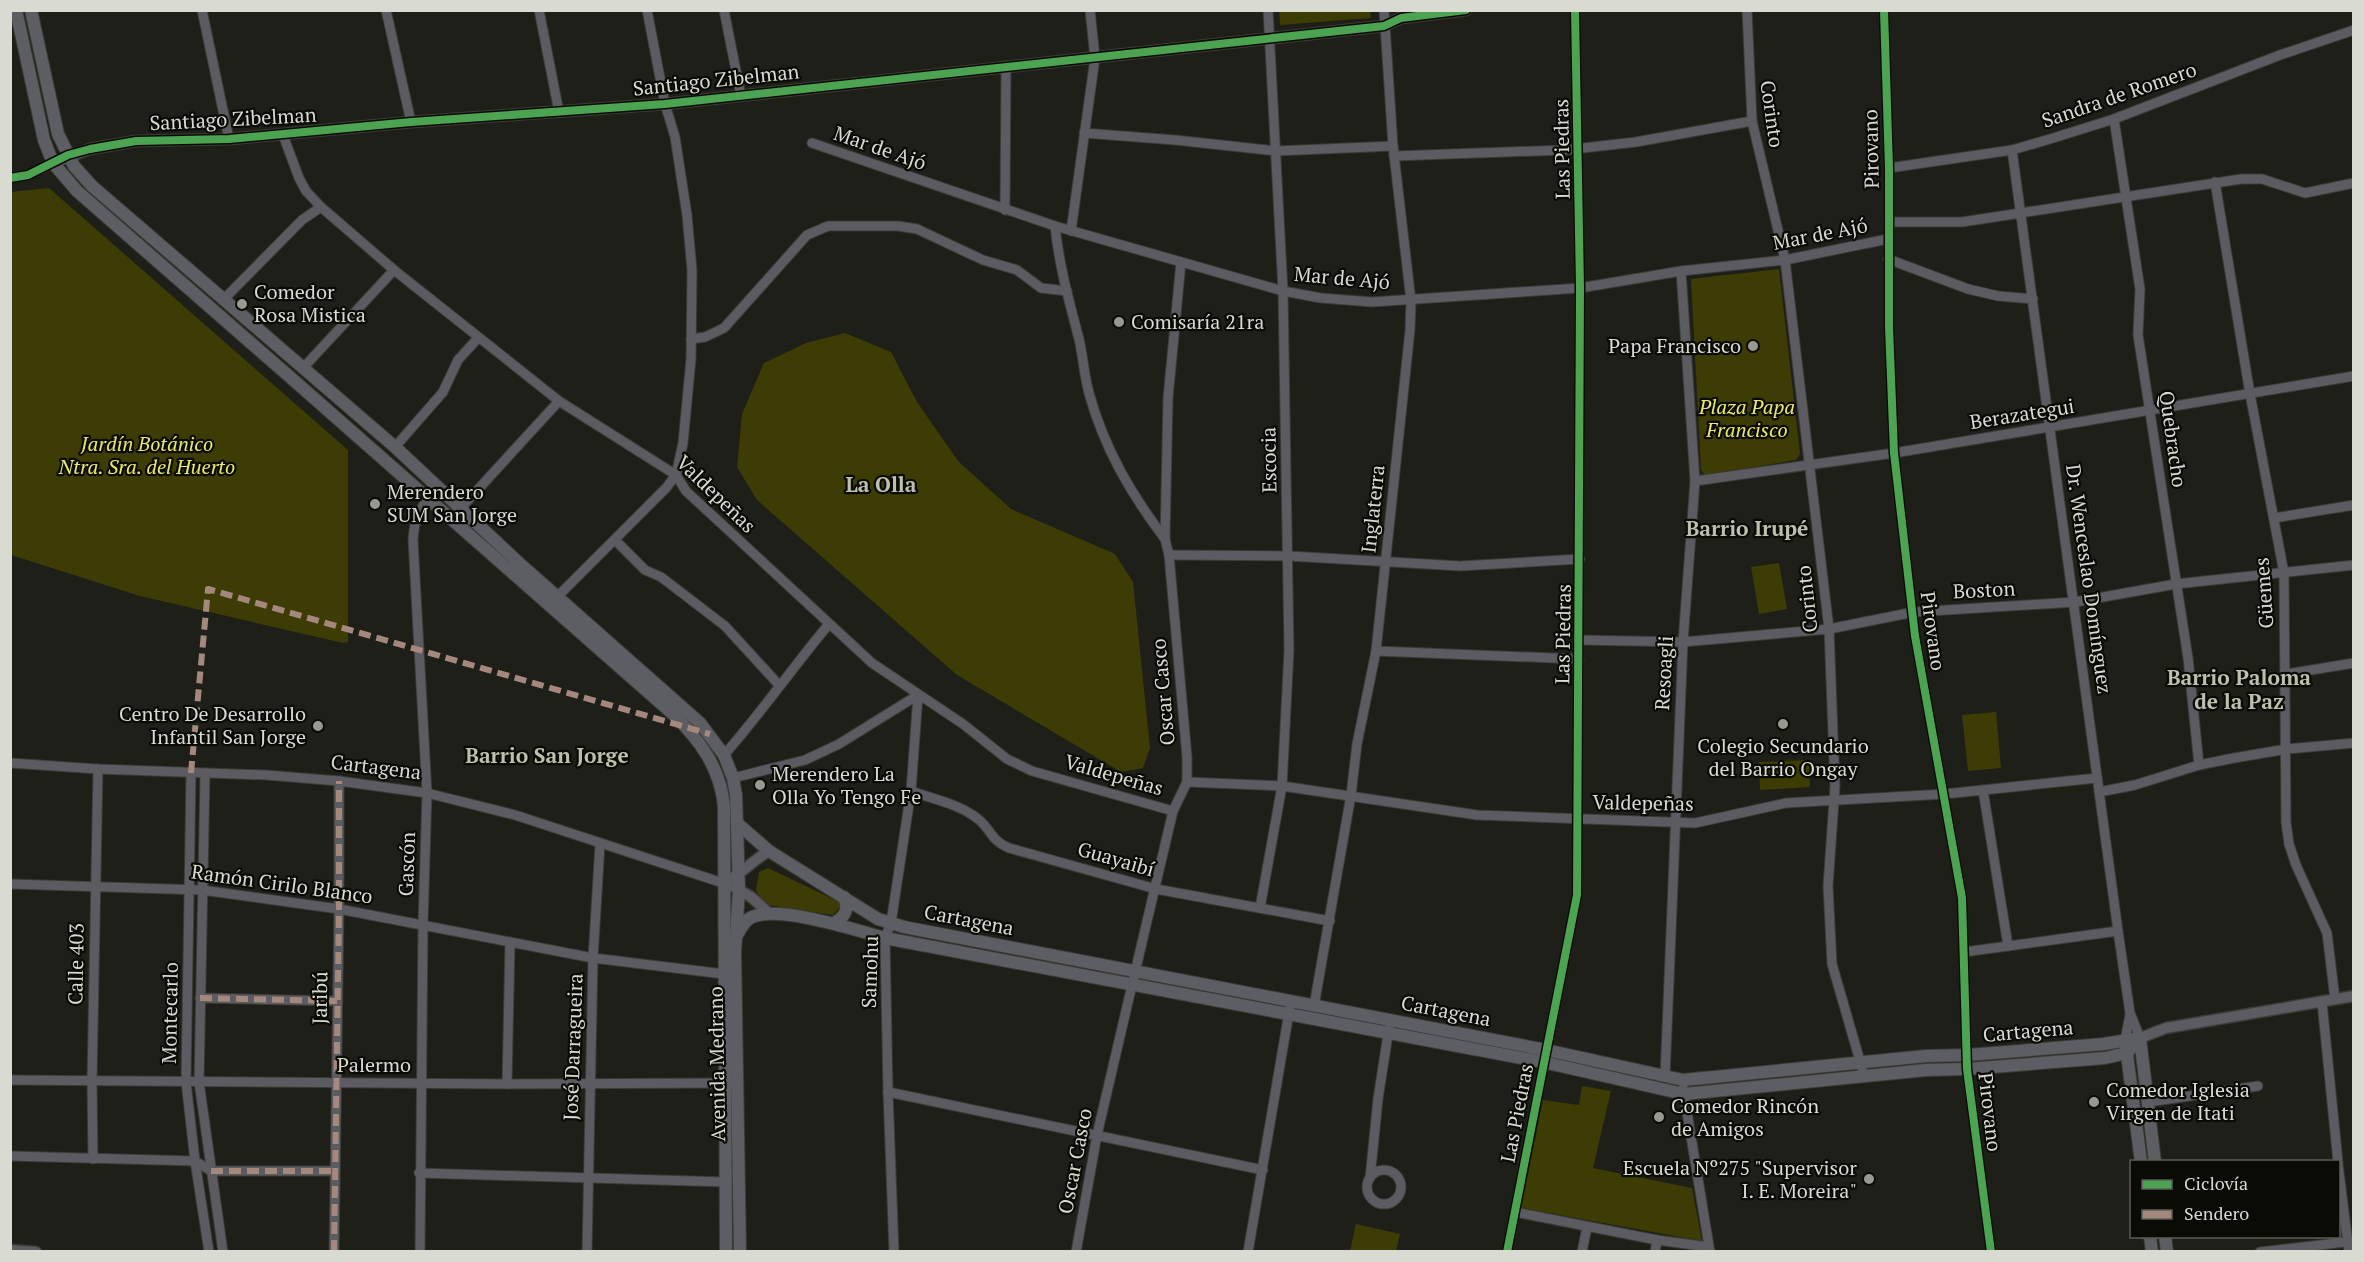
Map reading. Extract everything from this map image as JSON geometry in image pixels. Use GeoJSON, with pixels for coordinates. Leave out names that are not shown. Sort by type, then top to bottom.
{"type":"FeatureCollection","features":[{"type":"Feature","properties":{"kind":"main road"},"geometry":{"type":"LineString","coordinates":[[16,10],[44,140],[53,163]]}},
{"type":"Feature","properties":{"kind":"main road","name":"Avenida Medrano"},"geometry":{"type":"LineString","coordinates":[[31,10],[58,134],[68,155],[92,186],[395,447],[700,723],[724,755],[733,778],[738,824],[739,882],[726,1182],[726,1251]]}},
{"type":"Feature","properties":{"kind":"main road","name":"Avenida Medrano"},"geometry":{"type":"LineString","coordinates":[[53,163],[77,191],[428,496],[673,714],[715,767],[723,789],[724,807],[724,974],[740,1251]]}},
{"type":"Feature","properties":{"kind":"main road"},"geometry":{"type":"LineString","coordinates":[[280,369],[291,357]]}},
{"type":"Feature","properties":{"kind":"main road","name":"Cartagena"},"geometry":{"type":"LineString","coordinates":[[738,824],[769,851],[878,919],[1136,971],[1290,1008],[1314,1006],[1389,1026]]}},
{"type":"Feature","properties":{"kind":"main road"},"geometry":{"type":"LineString","coordinates":[[834,923],[845,914],[847,908],[844,897]]}},
{"type":"Feature","properties":{"kind":"main road"},"geometry":{"type":"LineString","coordinates":[[735,940],[746,921],[769,914]]}},
{"type":"Feature","properties":{"kind":"main road","name":"Cartagena"},"geometry":{"type":"LineString","coordinates":[[769,914],[834,923],[885,938],[1132,985],[1290,1008],[1683,1080],[1861,1062],[2126,1047]]}},
{"type":"Feature","properties":{"kind":"main road"},"geometry":{"type":"LineString","coordinates":[[2140,1038],[2155,1160]]}},
{"type":"Feature","properties":{"kind":"main road","name":"Cartagena"},"geometry":{"type":"LineString","coordinates":[[1544,1056],[1684,1094],[1926,1070],[2105,1058],[2140,1038]]}},
{"type":"Feature","properties":{"kind":"main road"},"geometry":{"type":"LineString","coordinates":[[2126,1047],[2141,1160]]}},
{"type":"Feature","properties":{"kind":"street"},"geometry":{"type":"LineString","coordinates":[[202,10],[229,139]]}},
{"type":"Feature","properties":{"kind":"street"},"geometry":{"type":"LineString","coordinates":[[386,10],[411,122]]}},
{"type":"Feature","properties":{"kind":"street"},"geometry":{"type":"LineString","coordinates":[[539,10],[559,112]]}},
{"type":"Feature","properties":{"kind":"street"},"geometry":{"type":"LineString","coordinates":[[558,596],[676,475],[683,442],[691,339],[692,270],[687,215],[675,137],[665,104],[647,10]]}},
{"type":"Feature","properties":{"kind":"street"},"geometry":{"type":"LineString","coordinates":[[724,10],[741,96]]}},
{"type":"Feature","properties":{"kind":"street"},"geometry":{"type":"LineString","coordinates":[[1071,231],[1095,58],[1090,10]]}},
{"type":"Feature","properties":{"kind":"street","name":"Escocia"},"geometry":{"type":"LineString","coordinates":[[1260,908],[1282,786],[1289,650],[1283,291],[1268,10]]}},
{"type":"Feature","properties":{"kind":"street","name":"Inglaterra"},"geometry":{"type":"LineString","coordinates":[[1314,1006],[1351,795],[1357,744],[1376,651],[1410,330],[1411,301],[1394,151],[1384,10]]}},
{"type":"Feature","properties":{"kind":"street","name":"Santiago Zibelman"},"geometry":{"type":"LineString","coordinates":[[10,178],[28,175],[68,155],[90,148],[136,141],[229,139],[411,122],[665,104],[1384,26],[1401,18],[1424,12],[1466,10]]}},
{"type":"Feature","properties":{"kind":"street","name":"Las Piedras"},"geometry":{"type":"LineString","coordinates":[[1507,1251],[1577,895],[1580,288],[1575,10]]}},
{"type":"Feature","properties":{"kind":"street","name":"Corinto"},"geometry":{"type":"LineString","coordinates":[[1747,10],[1752,120],[1785,260],[1829,629],[1835,752],[1835,799],[1828,886],[1832,964],[1861,1062],[1863,1077]]}},
{"type":"Feature","properties":{"kind":"street","name":"Pirovano"},"geometry":{"type":"LineString","coordinates":[[1884,10],[1894,453],[1915,636],[1962,898],[1967,1069],[1991,1251]]}},
{"type":"Feature","properties":{"kind":"street","name":"Sandra de Romero"},"geometry":{"type":"LineString","coordinates":[[1889,168],[2012,150],[2114,119],[2280,55],[2354,30]]}},
{"type":"Feature","properties":{"kind":"street"},"geometry":{"type":"LineString","coordinates":[[1005,210],[1006,66]]}},
{"type":"Feature","properties":{"kind":"street","name":"Quebracho"},"geometry":{"type":"LineString","coordinates":[[2114,119],[2140,289],[2138,335],[2188,658],[2199,765]]}},
{"type":"Feature","properties":{"kind":"street"},"geometry":{"type":"LineString","coordinates":[[1084,133],[1276,151],[1565,150],[1636,142],[1752,120]]}},
{"type":"Feature","properties":{"kind":"street","name":"Valdepeñas"},"geometry":{"type":"LineString","coordinates":[[283,135],[299,178],[306,191],[321,207],[394,270],[559,401],[676,475],[686,491],[872,663],[963,724],[1007,759],[1032,771],[1173,811]]}},
{"type":"Feature","properties":{"kind":"street","name":"Mar de Ajó"},"geometry":{"type":"LineString","coordinates":[[812,143],[1071,231],[1283,291],[1321,298],[1372,302],[1411,301],[1580,288],[1681,272],[1785,260],[1888,239]]}},
{"type":"Feature","properties":{"kind":"street","name":"Dr. Wenceslao Domínguez"},"geometry":{"type":"LineString","coordinates":[[2012,150],[2118,931],[2130,1013],[2140,1038]]}},
{"type":"Feature","properties":{"kind":"street","name":"Mar de Ajó"},"geometry":{"type":"LineString","coordinates":[[1889,222],[1962,222],[2215,182],[2262,179],[2305,193],[2354,183]]}},
{"type":"Feature","properties":{"kind":"street","name":"Güemes"},"geometry":{"type":"LineString","coordinates":[[2215,182],[2250,394],[2284,573],[2286,822],[2289,844],[2296,865],[2327,933],[2335,999]]}},
{"type":"Feature","properties":{"kind":"street"},"geometry":{"type":"LineString","coordinates":[[223,300],[302,220],[321,207]]}},
{"type":"Feature","properties":{"kind":"street"},"geometry":{"type":"LineString","coordinates":[[691,339],[724,328],[807,235],[828,226],[917,228],[983,260],[1017,270],[1041,288],[1067,291]]}},
{"type":"Feature","properties":{"kind":"street"},"geometry":{"type":"LineString","coordinates":[[1055,226],[1058,252],[1081,346],[1089,393],[1123,478],[1140,506],[1165,539]]}},
{"type":"Feature","properties":{"kind":"street"},"geometry":{"type":"LineString","coordinates":[[1888,259],[1968,290],[1998,296],[2033,299]]}},
{"type":"Feature","properties":{"kind":"street","name":"Oscar Casco"},"geometry":{"type":"LineString","coordinates":[[1076,1251],[1097,1135],[1173,811],[1187,782],[1187,757],[1165,539],[1168,398],[1181,262]]}},
{"type":"Feature","properties":{"kind":"street"},"geometry":{"type":"LineString","coordinates":[[303,368],[394,270]]}},
{"type":"Feature","properties":{"kind":"street","name":"Resoagli"},"geometry":{"type":"LineString","coordinates":[[1665,1077],[1683,642],[1695,481],[1681,272]]}},
{"type":"Feature","properties":{"kind":"street"},"geometry":{"type":"LineString","coordinates":[[395,447],[443,392],[458,360],[478,338]]}},
{"type":"Feature","properties":{"kind":"street","name":"Berazategui"},"geometry":{"type":"LineString","coordinates":[[1695,481],[2050,429],[2354,376]]}},
{"type":"Feature","properties":{"kind":"street"},"geometry":{"type":"LineString","coordinates":[[461,508],[559,401]]}},
{"type":"Feature","properties":{"kind":"street","name":"Gascón"},"geometry":{"type":"LineString","coordinates":[[420,1251],[419,1173],[427,793],[413,540],[416,516],[428,496],[439,487]]}},
{"type":"Feature","properties":{"kind":"street"},"geometry":{"type":"LineString","coordinates":[[2274,518],[2354,506]]}},
{"type":"Feature","properties":{"kind":"street"},"geometry":{"type":"LineString","coordinates":[[615,540],[645,570],[661,578],[725,626],[779,685]]}},
{"type":"Feature","properties":{"kind":"street"},"geometry":{"type":"LineString","coordinates":[[1168,555],[1289,556],[1460,566],[1580,559]]}},
{"type":"Feature","properties":{"kind":"street","name":"Boston"},"geometry":{"type":"LineString","coordinates":[[1580,640],[1683,642],[1829,629],[1914,612],[2075,602],[2176,584],[2354,565]]}},
{"type":"Feature","properties":{"kind":"street"},"geometry":{"type":"LineString","coordinates":[[724,755],[829,624]]}},
{"type":"Feature","properties":{"kind":"street"},"geometry":{"type":"LineString","coordinates":[[1376,651],[1579,659]]}},
{"type":"Feature","properties":{"kind":"street"},"geometry":{"type":"LineString","coordinates":[[2286,674],[2354,663]]}},
{"type":"Feature","properties":{"kind":"street"},"geometry":{"type":"LineString","coordinates":[[733,778],[805,760],[839,744],[918,695]]}},
{"type":"Feature","properties":{"kind":"street","name":"Samohu"},"geometry":{"type":"LineString","coordinates":[[894,1251],[885,938],[891,923],[911,791],[918,695]]}},
{"type":"Feature","properties":{"kind":"street"},"geometry":{"type":"LineString","coordinates":[[2099,792],[2155,780],[2199,765],[2287,749],[2354,743]]}},
{"type":"Feature","properties":{"kind":"street","name":"Cartagena"},"geometry":{"type":"LineString","coordinates":[[10,763],[98,769],[266,775],[339,781],[427,793],[515,815],[723,883]]}},
{"type":"Feature","properties":{"kind":"street","name":"Calle 403"},"geometry":{"type":"LineString","coordinates":[[93,1159],[92,1081],[98,769]]}},
{"type":"Feature","properties":{"kind":"street","name":"Montecarlo"},"geometry":{"type":"LineString","coordinates":[[191,773],[186,1082],[209,1251]]}},
{"type":"Feature","properties":{"kind":"street","name":"Montecarlo"},"geometry":{"type":"LineString","coordinates":[[205,774],[199,1082],[222,1251]]}},
{"type":"Feature","properties":{"kind":"street","name":"Valdepeñas"},"geometry":{"type":"LineString","coordinates":[[1187,782],[1282,786],[1477,815],[1578,820],[1702,822],[1786,803],[1945,794],[2097,778]]}},
{"type":"Feature","properties":{"kind":"street","name":"Jaribú"},"geometry":{"type":"LineString","coordinates":[[334,1251],[339,781]]}},
{"type":"Feature","properties":{"kind":"street"},"geometry":{"type":"LineString","coordinates":[[1983,790],[2008,946]]}},
{"type":"Feature","properties":{"kind":"street","name":"Guayaibí"},"geometry":{"type":"LineString","coordinates":[[911,791],[968,812],[980,820],[998,844],[1156,890],[1330,921]]}},
{"type":"Feature","properties":{"kind":"street","name":"José Darragueira"},"geometry":{"type":"LineString","coordinates":[[587,1251],[593,958],[600,844]]}},
{"type":"Feature","properties":{"kind":"street"},"geometry":{"type":"LineString","coordinates":[[739,882],[748,865],[769,851]]}},
{"type":"Feature","properties":{"kind":"street"},"geometry":{"type":"LineString","coordinates":[[723,883],[739,882]]}},
{"type":"Feature","properties":{"kind":"street"},"geometry":{"type":"LineString","coordinates":[[739,882],[769,914]]}},
{"type":"Feature","properties":{"kind":"street","name":"Ramón Cirilo Blanco"},"geometry":{"type":"LineString","coordinates":[[10,884],[190,888],[339,909],[593,958],[724,974]]}},
{"type":"Feature","properties":{"kind":"street"},"geometry":{"type":"LineString","coordinates":[[1964,952],[2118,931]]}},
{"type":"Feature","properties":{"kind":"street"},"geometry":{"type":"LineString","coordinates":[[507,1084],[510,942]]}},
{"type":"Feature","properties":{"kind":"street","name":"Cartagena"},"geometry":{"type":"LineString","coordinates":[[2140,1038],[2166,1028],[2354,996]]}},
{"type":"Feature","properties":{"kind":"street"},"geometry":{"type":"LineString","coordinates":[[200,998],[337,1001]]}},
{"type":"Feature","properties":{"kind":"street"},"geometry":{"type":"LineString","coordinates":[[2322,1002],[2338,1160]]}},
{"type":"Feature","properties":{"kind":"street"},"geometry":{"type":"LineString","coordinates":[[1248,1251],[1290,1008]]}},
{"type":"Feature","properties":{"kind":"street","name":"Dr. Wenceslao Domínguez"},"geometry":{"type":"LineString","coordinates":[[2126,1047],[2130,1013]]}},
{"type":"Feature","properties":{"kind":"street"},"geometry":{"type":"LineString","coordinates":[[1370,1178],[1378,1099],[1389,1026]]}},
{"type":"Feature","properties":{"kind":"street","name":"Palermo"},"geometry":{"type":"LineString","coordinates":[[10,1080],[507,1084],[732,1083]]}},
{"type":"Feature","properties":{"kind":"street"},"geometry":{"type":"LineString","coordinates":[[1515,1212],[1710,1249],[1683,1080]]}},
{"type":"Feature","properties":{"kind":"street"},"geometry":{"type":"LineString","coordinates":[[2148,1102],[2258,1086]]}},
{"type":"Feature","properties":{"kind":"street"},"geometry":{"type":"LineString","coordinates":[[888,1092],[1263,1170]]}},
{"type":"Feature","properties":{"kind":"street"},"geometry":{"type":"LineString","coordinates":[[10,1156],[195,1161],[211,1171],[335,1172]]}},
{"type":"Feature","properties":{"kind":"street"},"geometry":{"type":"LineString","coordinates":[[419,1173],[726,1182]]}},
{"type":"Feature","properties":{"kind":"street"},"geometry":{"type":"LineString","coordinates":[[2260,1251],[2350,1245],[2340,1177]]}},
{"type":"Feature","properties":{"kind":"street"},"geometry":{"type":"LineString","coordinates":[[1582,1251],[1587,1227]]}},
{"type":"Feature","properties":{"kind":"street"},"geometry":{"type":"LineString","coordinates":[[1655,1251],[1657,1240]]}},
{"type":"Feature","properties":{"kind":"street"},"geometry":{"type":"LineString","coordinates":[[10,1250],[36,1251]]}},
{"type":"Feature","properties":{"kind":"green space"},"geometry":{"type":"Polygon","coordinates":[[[1279,11],[1370,11],[1371,18],[1280,25],[1279,11]]]}},
{"type":"Feature","properties":{"kind":"green space","name":"Jardín Botánico Ntra. Sra. del Huerto"},"geometry":{"type":"Polygon","coordinates":[[[49,188],[348,450],[348,642],[343,643],[140,596],[11,555],[11,192],[49,188]]]}},
{"type":"Feature","properties":{"kind":"green space","name":"Plaza Papa Francisco"},"geometry":{"type":"Polygon","coordinates":[[[1779,269],[1800,454],[1796,460],[1705,475],[1701,470],[1691,279],[1779,269]]]}},
{"type":"Feature","properties":{"kind":"green space","name":"La Olla"},"geometry":{"type":"Polygon","coordinates":[[[845,333],[891,352],[917,402],[958,461],[1011,509],[1115,554],[1133,582],[1150,748],[1143,768],[1121,772],[957,675],[757,500],[737,467],[742,414],[764,363],[806,343],[845,333]]]}},
{"type":"Feature","properties":{"kind":"green space"},"geometry":{"type":"Polygon","coordinates":[[[1779,563],[1787,609],[1759,614],[1751,567],[1779,563]]]}},
{"type":"Feature","properties":{"kind":"green space"},"geometry":{"type":"Polygon","coordinates":[[[1996,712],[2001,768],[1968,771],[1962,715],[1996,712]]]}},
{"type":"Feature","properties":{"kind":"green space"},"geometry":{"type":"Polygon","coordinates":[[[1809,760],[1810,787],[1760,790],[1759,762],[1809,760]]]}},
{"type":"Feature","properties":{"kind":"green space"},"geometry":{"type":"Polygon","coordinates":[[[768,868],[839,902],[840,907],[833,915],[768,905],[760,898],[756,890],[759,872],[768,868]]]}},
{"type":"Feature","properties":{"kind":"green space"},"geometry":{"type":"Polygon","coordinates":[[[1582,1086],[1611,1091],[1593,1168],[1692,1188],[1702,1241],[1521,1208],[1543,1100],[1579,1105],[1582,1086]]]}},
{"type":"Feature","properties":{"kind":"green space"},"geometry":{"type":"Polygon","coordinates":[[[1356,1224],[1400,1234],[1396,1251],[1350,1251],[1356,1224]]]}},
{"type":"Feature","properties":{"kind":"marked path"},"geometry":{"type":"LineString","coordinates":[[191,773],[208,589],[710,734]]}},
{"type":"Feature","properties":{"kind":"marked path"},"geometry":{"type":"LineString","coordinates":[[334,1252],[339,781]]}},
{"type":"Feature","properties":{"kind":"marked path"},"geometry":{"type":"LineString","coordinates":[[200,998],[337,1001]]}},
{"type":"Feature","properties":{"kind":"marked path"},"geometry":{"type":"LineString","coordinates":[[211,1171],[335,1171]]}},
{"type":"Feature","properties":{"kind":"cycle path"},"geometry":{"type":"LineString","coordinates":[[10,178],[28,175],[68,155],[136,141],[229,139],[411,122],[665,104],[1384,26],[1401,18],[1466,10]]}},
{"type":"Feature","properties":{"kind":"cycle path"},"geometry":{"type":"LineString","coordinates":[[1507,1252],[1577,895],[1580,288],[1575,10]]}},
{"type":"Feature","properties":{"kind":"cycle path"},"geometry":{"type":"LineString","coordinates":[[1884,10],[1889,168],[1889,327],[1894,453],[1915,636],[1962,898],[1967,1069],[1991,1252]]}},
{"type":"Feature","properties":{"kind":"place","name":"Comedor Rosa Mistica"},"geometry":{"type":"Point","coordinates":[242,304]}},
{"type":"Feature","properties":{"kind":"place","name":"Comisaría 21ra"},"geometry":{"type":"Point","coordinates":[1119,322]}},
{"type":"Feature","properties":{"kind":"place","name":"Papa Francisco"},"geometry":{"type":"Point","coordinates":[1753,346]}},
{"type":"Feature","properties":{"kind":"place","name":"Merendero SUM San Jorge"},"geometry":{"type":"Point","coordinates":[375,504]}},
{"type":"Feature","properties":{"kind":"place","name":"Colegio Secundario del Barrio Ongay"},"geometry":{"type":"Point","coordinates":[1783,724]}},
{"type":"Feature","properties":{"kind":"place","name":"Centro De Desarrollo Infantil San Jorge"},"geometry":{"type":"Point","coordinates":[318,726]}},
{"type":"Feature","properties":{"kind":"place","name":"Merendero La Olla Yo Tengo Fe"},"geometry":{"type":"Point","coordinates":[760,785]}},
{"type":"Feature","properties":{"kind":"place","name":"Comedor Iglesia Virgen de Itati"},"geometry":{"type":"Point","coordinates":[2094,1102]}},
{"type":"Feature","properties":{"kind":"place","name":"Comedor Rincón de Amigos"},"geometry":{"type":"Point","coordinates":[1659,1117]}},
{"type":"Feature","properties":{"kind":"place","name":"Escuela Nº275 \"Supervisor I. E. Moreira\""},"geometry":{"type":"Point","coordinates":[1869,1179]}},
{"type":"Feature","properties":{"kind":"district","name":"La Olla"},"geometry":{"type":"Point","coordinates":[881,485]}},
{"type":"Feature","properties":{"kind":"district","name":"Barrio Irupé"},"geometry":{"type":"Point","coordinates":[1747,529]}},
{"type":"Feature","properties":{"kind":"district","name":"Barrio Paloma de la Paz"},"geometry":{"type":"Point","coordinates":[2239,690]}},
{"type":"Feature","properties":{"kind":"district","name":"Barrio San Jorge"},"geometry":{"type":"Point","coordinates":[547,756]}}]}
